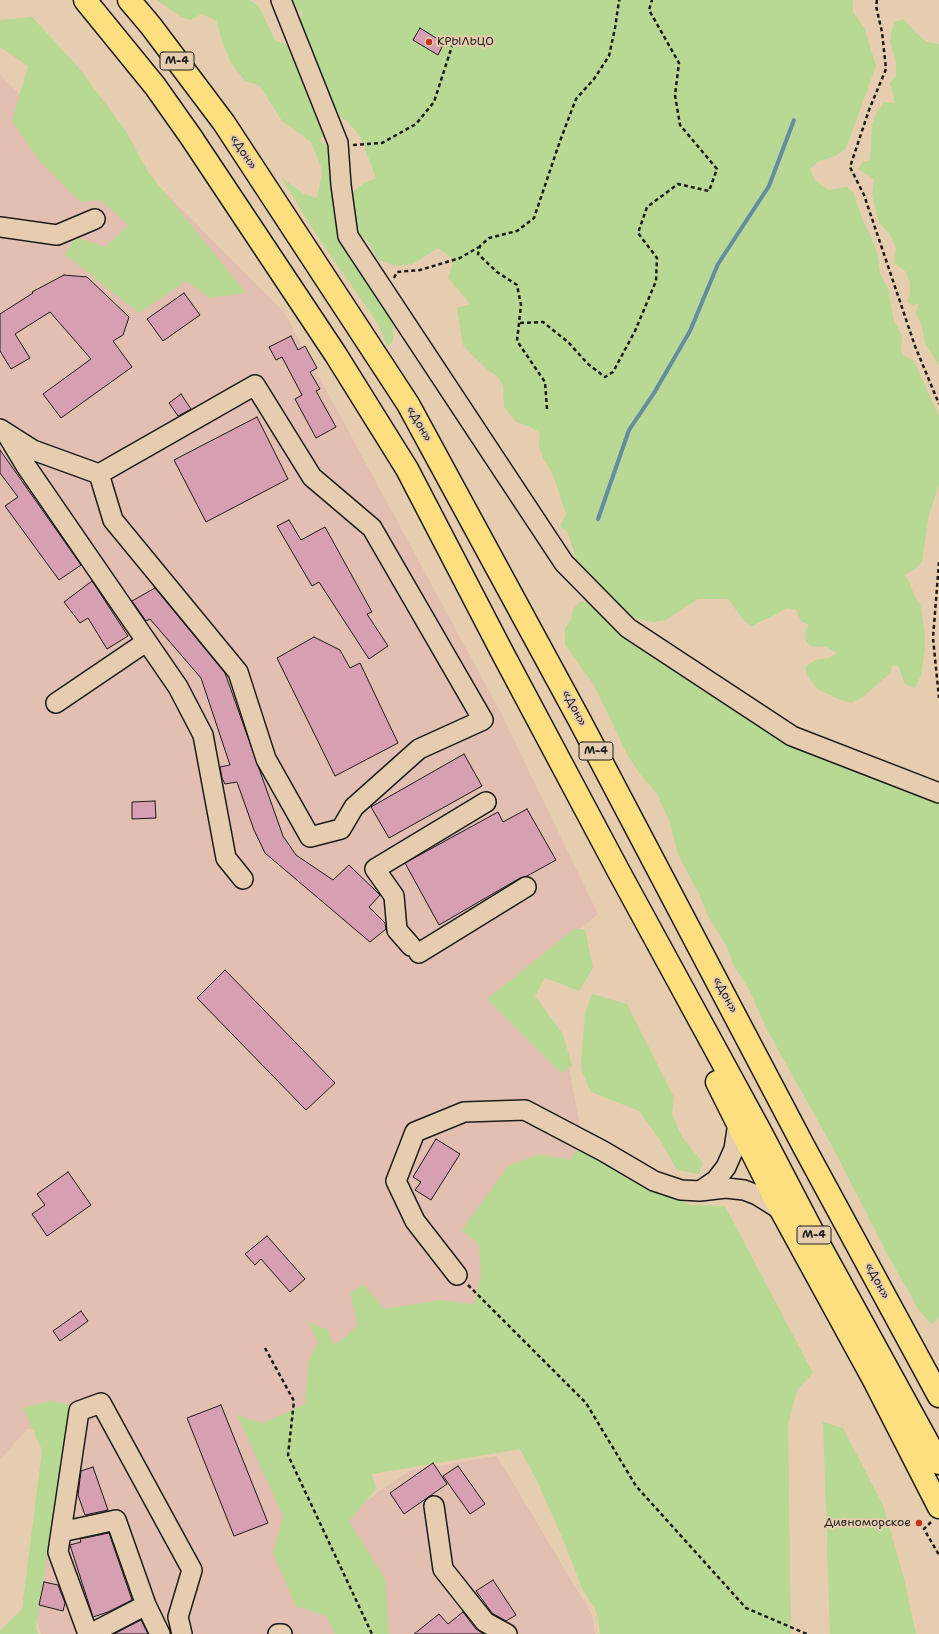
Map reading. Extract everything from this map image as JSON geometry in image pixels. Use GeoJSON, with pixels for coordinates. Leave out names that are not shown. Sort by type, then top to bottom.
{"type":"FeatureCollection","features":[{"type":"Feature","properties":{"kind":"highway","name":"М-4"},"geometry":{"type":"LineString","coordinates":[[85,0],[155,86],[186,131],[336,355],[407,469],[505,659],[760,1131],[821,1248],[939,1463]]}},
{"type":"Feature","properties":{"kind":"highway","name":"«Дон»"},"geometry":{"type":"LineString","coordinates":[[129,0],[151,26],[224,123],[404,398],[580,721],[804,1147],[939,1396]]}},
{"type":"Feature","properties":{"kind":"highway","name":"М-4"},"geometry":{"type":"LineString","coordinates":[[692,1006],[703,1055],[781,1210],[874,1380],[939,1507]]}},
{"type":"Feature","properties":{"kind":"street"},"geometry":{"type":"LineString","coordinates":[[281,0],[338,146],[341,185],[348,236],[564,563],[628,628],[792,736],[939,793]]}},
{"type":"Feature","properties":{"kind":"street"},"geometry":{"type":"LineString","coordinates":[[0,227],[58,235],[95,219]]}},
{"type":"Feature","properties":{"kind":"street"},"geometry":{"type":"LineString","coordinates":[[3,431],[33,450],[98,474],[255,385],[312,477],[372,528],[483,720],[419,750],[354,807],[341,829],[310,837],[266,759],[238,672],[113,520],[98,474]]}},
{"type":"Feature","properties":{"kind":"street"},"geometry":{"type":"LineString","coordinates":[[3,431],[178,688],[203,735],[226,858],[243,879]]}},
{"type":"Feature","properties":{"kind":"street"},"geometry":{"type":"LineString","coordinates":[[56,703],[146,642]]}},
{"type":"Feature","properties":{"kind":"street"},"geometry":{"type":"LineString","coordinates":[[486,802],[375,869],[394,896],[397,930],[415,949],[526,887]]}},
{"type":"Feature","properties":{"kind":"street"},"geometry":{"type":"LineString","coordinates":[[457,1275],[414,1221],[396,1181],[415,1132],[464,1112],[526,1110],[603,1151],[654,1182],[681,1190],[700,1191],[726,1188],[744,1190],[757,1195],[781,1210]]}},
{"type":"Feature","properties":{"kind":"street"},"geometry":{"type":"LineString","coordinates":[[700,1191],[716,1180],[726,1167],[734,1149],[738,1123]]}},
{"type":"Feature","properties":{"kind":"street"},"geometry":{"type":"LineString","coordinates":[[146,1605],[89,1634],[58,1552],[79,1411],[101,1403],[192,1570],[178,1617],[182,1634]]}},
{"type":"Feature","properties":{"kind":"street"},"geometry":{"type":"LineString","coordinates":[[434,1506],[443,1569],[486,1622],[507,1634]]}},
{"type":"Feature","properties":{"kind":"street"},"geometry":{"type":"LineString","coordinates":[[61,1532],[116,1520],[146,1605],[160,1634]]}},
{"type":"Feature","properties":{"kind":"path"},"geometry":{"type":"LineString","coordinates":[[387,294],[397,272],[420,270],[460,258],[479,247],[489,238],[517,231],[534,218],[576,99],[594,79],[609,56],[619,0]]}},
{"type":"Feature","properties":{"kind":"path"},"geometry":{"type":"LineString","coordinates":[[520,323],[543,322],[568,342],[588,364],[604,377],[613,372],[635,331],[656,281],[656,258],[638,233],[647,207],[678,184],[709,191],[717,169],[680,125],[675,94],[679,63],[649,10],[652,0]]}},
{"type":"Feature","properties":{"kind":"path"},"geometry":{"type":"LineString","coordinates":[[877,0],[876,6],[882,32],[886,69],[869,110],[850,167],[864,196],[915,346],[939,404]]}},
{"type":"Feature","properties":{"kind":"path"},"geometry":{"type":"LineString","coordinates":[[338,146],[382,143],[416,124],[434,102],[453,43]]}},
{"type":"Feature","properties":{"kind":"path"},"geometry":{"type":"LineString","coordinates":[[479,247],[478,254],[497,272],[516,285],[521,305],[517,341],[545,382],[547,409]]}},
{"type":"Feature","properties":{"kind":"path"},"geometry":{"type":"LineString","coordinates":[[939,562],[933,638],[939,698]]}},
{"type":"Feature","properties":{"kind":"path"},"geometry":{"type":"LineString","coordinates":[[457,1275],[586,1403],[636,1486],[746,1608],[807,1634]]}},
{"type":"Feature","properties":{"kind":"path"},"geometry":{"type":"LineString","coordinates":[[265,1348],[294,1400],[288,1455],[372,1634]]}},
{"type":"Feature","properties":{"kind":"path"},"geometry":{"type":"LineString","coordinates":[[924,1529],[939,1555]]}},
{"type":"Feature","properties":{"kind":"shaded area"},"geometry":{"type":"Polygon","coordinates":[[[0,74],[113,193],[164,191],[284,312],[501,713],[598,914],[505,994],[567,1058],[587,1161],[491,1322],[398,1317],[340,1519],[409,1471],[497,1456],[592,1615],[595,1634],[41,1634],[35,1615],[63,1430],[27,1429],[0,1460],[0,74]]]}},
{"type":"Feature","properties":{"kind":"green space"},"geometry":{"type":"Polygon","coordinates":[[[157,0],[249,0],[259,6],[275,40],[294,48],[326,133],[320,141],[329,147],[332,164],[379,298],[385,309],[393,314],[393,341],[387,346],[378,324],[314,231],[281,177],[304,194],[317,198],[322,173],[311,142],[282,121],[259,85],[245,81],[231,63],[223,44],[216,20],[201,14],[191,20],[181,17],[157,0]]]}},
{"type":"Feature","properties":{"kind":"green space"},"geometry":{"type":"Polygon","coordinates":[[[289,0],[853,0],[853,12],[864,27],[876,66],[846,148],[836,156],[819,161],[810,169],[815,180],[829,190],[847,187],[853,192],[878,256],[880,273],[888,288],[894,321],[902,335],[901,349],[903,355],[914,361],[939,416],[939,484],[929,515],[922,562],[915,569],[904,575],[910,583],[915,598],[920,603],[925,634],[925,648],[921,675],[915,688],[905,684],[899,667],[893,665],[889,674],[863,697],[851,703],[836,698],[819,690],[809,679],[805,667],[815,660],[829,658],[837,653],[826,647],[810,646],[806,641],[805,630],[809,625],[801,621],[796,610],[786,608],[752,626],[744,621],[728,599],[698,599],[666,620],[653,622],[638,619],[624,613],[612,597],[601,591],[579,569],[568,533],[560,526],[566,514],[553,475],[543,458],[539,445],[540,433],[529,426],[516,422],[504,407],[503,387],[499,378],[487,369],[463,345],[457,308],[470,304],[448,278],[452,267],[452,258],[438,248],[413,264],[396,266],[377,259],[369,243],[356,231],[346,197],[364,183],[376,178],[360,136],[347,121],[328,110],[324,99],[323,78],[309,57],[289,11],[301,20],[302,13],[289,0]]]}},
{"type":"Feature","properties":{"kind":"green space"},"geometry":{"type":"Polygon","coordinates":[[[32,17],[79,68],[126,131],[148,172],[246,293],[209,298],[186,281],[139,313],[65,254],[76,237],[106,247],[128,225],[101,200],[80,202],[39,160],[12,121],[28,66],[0,47],[0,20],[32,17]]]}},
{"type":"Feature","properties":{"kind":"green space"},"geometry":{"type":"Polygon","coordinates":[[[904,19],[915,32],[927,42],[939,44],[939,366],[925,343],[922,327],[916,313],[919,303],[913,305],[907,302],[910,293],[910,283],[906,272],[894,263],[896,248],[889,233],[879,223],[872,196],[874,179],[858,169],[863,162],[870,160],[872,124],[876,114],[884,102],[895,103],[890,83],[896,75],[896,60],[890,42],[891,32],[895,22],[904,19]]]}},
{"type":"Feature","properties":{"kind":"green space"},"geometry":{"type":"Polygon","coordinates":[[[581,601],[601,607],[632,644],[684,678],[701,682],[703,691],[784,741],[916,793],[939,805],[939,1316],[932,1324],[920,1312],[886,1252],[838,1157],[765,1026],[749,989],[735,968],[726,945],[708,916],[700,896],[678,854],[669,820],[657,794],[640,774],[628,756],[594,685],[565,645],[565,629],[571,620],[573,609],[581,601]]]}},
{"type":"Feature","properties":{"kind":"green space"},"geometry":{"type":"Polygon","coordinates":[[[574,929],[585,929],[593,968],[579,991],[545,978],[535,996],[563,1034],[572,1066],[561,1073],[487,999],[574,929]]]}},
{"type":"Feature","properties":{"kind":"green space"},"geometry":{"type":"Polygon","coordinates":[[[592,994],[627,1004],[674,1097],[672,1114],[682,1137],[703,1163],[699,1174],[677,1170],[660,1140],[639,1111],[591,1092],[582,1072],[581,1063],[585,1013],[592,994]]]}},
{"type":"Feature","properties":{"kind":"green space"},"geometry":{"type":"Polygon","coordinates":[[[579,1146],[627,1179],[691,1205],[725,1206],[813,1373],[797,1390],[788,1425],[791,1634],[600,1634],[597,1613],[582,1588],[562,1537],[538,1483],[520,1449],[372,1474],[376,1489],[349,1521],[385,1579],[389,1634],[335,1634],[326,1616],[296,1606],[273,1553],[283,1516],[237,1415],[263,1423],[305,1404],[309,1360],[318,1342],[308,1322],[328,1330],[333,1344],[342,1340],[358,1325],[350,1292],[364,1285],[384,1309],[440,1300],[474,1304],[481,1275],[479,1245],[462,1230],[508,1166],[540,1154],[570,1160],[579,1146]]]}},
{"type":"Feature","properties":{"kind":"green space"},"geometry":{"type":"Polygon","coordinates":[[[51,1401],[71,1405],[36,1627],[38,1634],[0,1634],[0,1631],[22,1609],[42,1450],[23,1408],[51,1401]]]}},
{"type":"Feature","properties":{"kind":"green space"},"geometry":{"type":"Polygon","coordinates":[[[823,1422],[843,1428],[883,1505],[904,1578],[916,1634],[830,1634],[823,1422]]]}},
{"type":"Feature","properties":{"kind":"building","name":"КРЫЛЬЦО"},"geometry":{"type":"Polygon","coordinates":[[[420,28],[444,43],[438,55],[413,40],[420,28]]]}},
{"type":"Feature","properties":{"kind":"building"},"geometry":{"type":"Polygon","coordinates":[[[64,275],[87,277],[129,317],[123,335],[113,341],[132,367],[61,418],[43,394],[91,359],[50,312],[15,334],[30,358],[11,369],[0,351],[0,314],[33,293],[32,292],[64,275]]]}},
{"type":"Feature","properties":{"kind":"building"},"geometry":{"type":"Polygon","coordinates":[[[184,293],[200,315],[163,341],[147,319],[184,293]]]}},
{"type":"Feature","properties":{"kind":"building"},"geometry":{"type":"Polygon","coordinates":[[[291,336],[298,350],[305,346],[317,368],[310,372],[320,389],[316,391],[336,427],[316,438],[295,399],[302,395],[282,357],[276,360],[269,347],[291,336]]]}},
{"type":"Feature","properties":{"kind":"building"},"geometry":{"type":"Polygon","coordinates":[[[181,394],[191,409],[178,416],[169,403],[181,394]]]}},
{"type":"Feature","properties":{"kind":"building"},"geometry":{"type":"Polygon","coordinates":[[[257,417],[288,479],[206,522],[174,460],[257,417]]]}},
{"type":"Feature","properties":{"kind":"building"},"geometry":{"type":"Polygon","coordinates":[[[0,450],[81,565],[59,580],[5,506],[18,497],[0,473],[0,450]]]}},
{"type":"Feature","properties":{"kind":"building"},"geometry":{"type":"Polygon","coordinates":[[[289,520],[301,540],[325,527],[372,612],[367,614],[388,646],[369,659],[319,582],[312,586],[277,526],[289,520]]]}},
{"type":"Feature","properties":{"kind":"building"},"geometry":{"type":"Polygon","coordinates":[[[92,581],[128,636],[107,649],[88,618],[80,623],[64,602],[92,581]]]}},
{"type":"Feature","properties":{"kind":"building"},"geometry":{"type":"Polygon","coordinates":[[[155,588],[225,673],[283,836],[296,855],[333,880],[349,865],[380,895],[369,907],[385,923],[386,929],[370,942],[265,853],[254,830],[237,782],[225,784],[222,778],[220,767],[230,765],[201,678],[150,619],[146,621],[132,601],[155,588]]]}},
{"type":"Feature","properties":{"kind":"building"},"geometry":{"type":"Polygon","coordinates":[[[314,637],[340,650],[350,668],[360,663],[398,743],[335,776],[277,658],[314,637]]]}},
{"type":"Feature","properties":{"kind":"building"},"geometry":{"type":"Polygon","coordinates":[[[464,754],[482,786],[389,838],[371,807],[464,754]]]}},
{"type":"Feature","properties":{"kind":"building"},"geometry":{"type":"Polygon","coordinates":[[[155,801],[156,818],[132,819],[132,802],[155,801]]]}},
{"type":"Feature","properties":{"kind":"building"},"geometry":{"type":"Polygon","coordinates":[[[527,809],[556,860],[527,876],[520,878],[439,925],[405,863],[498,812],[503,822],[527,809]]]}},
{"type":"Feature","properties":{"kind":"building"},"geometry":{"type":"Polygon","coordinates":[[[225,970],[335,1083],[306,1110],[197,998],[225,970]]]}},
{"type":"Feature","properties":{"kind":"building"},"geometry":{"type":"Polygon","coordinates":[[[436,1139],[460,1154],[431,1200],[415,1190],[421,1182],[413,1177],[436,1139]]]}},
{"type":"Feature","properties":{"kind":"building"},"geometry":{"type":"Polygon","coordinates":[[[68,1172],[91,1205],[47,1236],[32,1214],[45,1205],[37,1194],[68,1172]]]}},
{"type":"Feature","properties":{"kind":"building"},"geometry":{"type":"Polygon","coordinates":[[[267,1236],[305,1279],[290,1292],[261,1259],[255,1265],[245,1254],[267,1236]]]}},
{"type":"Feature","properties":{"kind":"building"},"geometry":{"type":"Polygon","coordinates":[[[81,1311],[88,1321],[60,1341],[53,1331],[81,1311]]]}},
{"type":"Feature","properties":{"kind":"building"},"geometry":{"type":"Polygon","coordinates":[[[221,1405],[268,1523],[234,1536],[187,1418],[221,1405]]]}},
{"type":"Feature","properties":{"kind":"building"},"geometry":{"type":"Polygon","coordinates":[[[433,1463],[447,1484],[404,1514],[390,1493],[433,1463]]]}},
{"type":"Feature","properties":{"kind":"building"},"geometry":{"type":"Polygon","coordinates":[[[458,1466],[485,1504],[470,1514],[443,1476],[458,1466]]]}},
{"type":"Feature","properties":{"kind":"building"},"geometry":{"type":"Polygon","coordinates":[[[93,1467],[108,1510],[85,1515],[78,1495],[81,1471],[93,1467]]]}},
{"type":"Feature","properties":{"kind":"building"},"geometry":{"type":"Polygon","coordinates":[[[109,1533],[132,1600],[108,1612],[93,1617],[70,1545],[81,1542],[80,1539],[109,1533]]]}},
{"type":"Feature","properties":{"kind":"building"},"geometry":{"type":"Polygon","coordinates":[[[493,1580],[516,1615],[506,1621],[492,1613],[476,1591],[493,1580]]]}},
{"type":"Feature","properties":{"kind":"building"},"geometry":{"type":"Polygon","coordinates":[[[44,1582],[58,1585],[65,1603],[63,1611],[39,1605],[44,1582]]]}},
{"type":"Feature","properties":{"kind":"building"},"geometry":{"type":"Polygon","coordinates":[[[463,1612],[476,1629],[484,1634],[414,1634],[439,1614],[448,1624],[463,1612]]]}},
{"type":"Feature","properties":{"kind":"building"},"geometry":{"type":"Polygon","coordinates":[[[141,1620],[148,1634],[114,1634],[141,1620]]]}},
{"type":"Feature","properties":{"kind":"waterway"},"geometry":{"type":"LineString","coordinates":[[598,519],[629,430],[654,393],[690,331],[718,264],[769,186],[794,120]]}},
{"type":"Feature","properties":{"kind":"place","name":"КРЫЛЬЦО"},"geometry":{"type":"Point","coordinates":[429,42]}},
{"type":"Feature","properties":{"kind":"place","name":"Дивноморское"},"geometry":{"type":"Point","coordinates":[919,1523]}}]}
